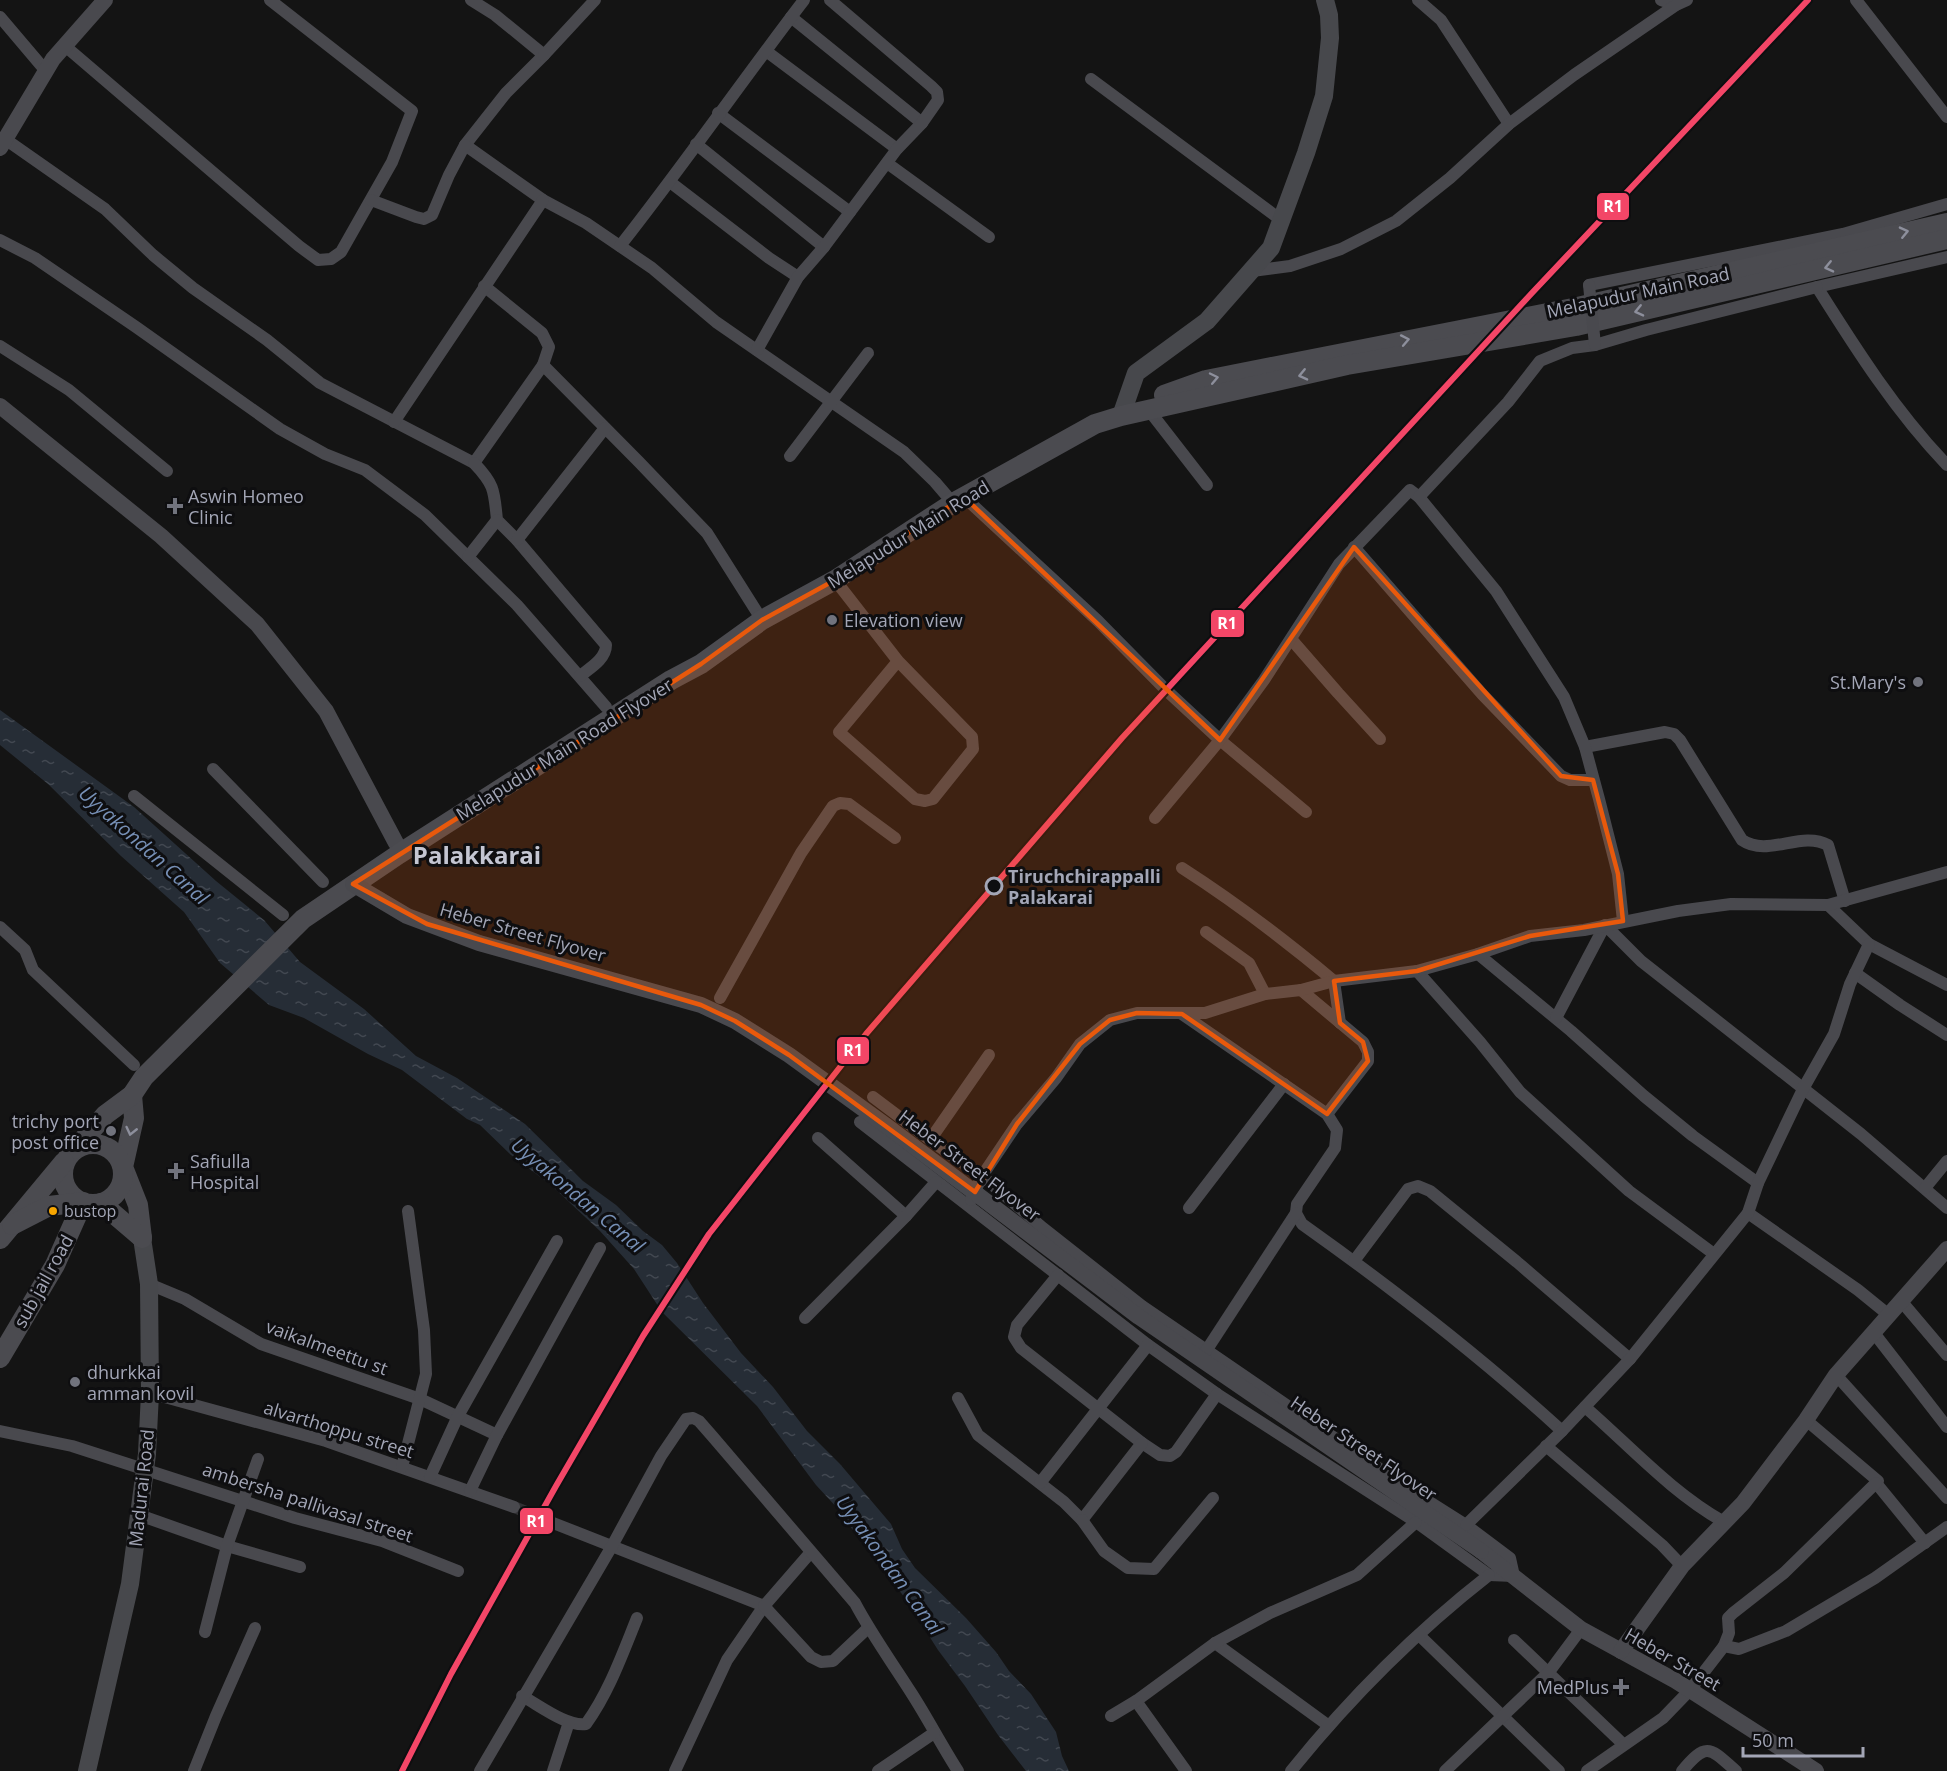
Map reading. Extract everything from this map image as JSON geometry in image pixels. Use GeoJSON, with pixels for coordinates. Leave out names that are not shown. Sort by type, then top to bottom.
{"type":"FeatureCollection","features":[{"type":"Feature","properties":{"kind":"main road"},"geometry":{"type":"LineString","coordinates":[[1121,416],[1136,373],[1207,321],[1270,248],[1306,153],[1324,96],[1330,38],[1328,5]]}},
{"type":"Feature","properties":{"kind":"main road","name":"Melapudur Main Road"},"geometry":{"type":"LineString","coordinates":[[1121,416],[1158,398],[1206,380],[1573,308],[1947,223]]}},
{"type":"Feature","properties":{"kind":"main road","name":"Melapudur Main Road"},"geometry":{"type":"LineString","coordinates":[[701,664],[762,620],[835,580],[959,500],[1095,424],[1148,409],[1347,365],[1576,326],[1947,239]]}},
{"type":"Feature","properties":{"kind":"main road","name":"Melapudur Main Road Flyover"},"geometry":{"type":"LineString","coordinates":[[132,1095],[139,1071],[303,919],[353,884],[671,680],[701,664]]}},
{"type":"Feature","properties":{"kind":"main road"},"geometry":{"type":"LineString","coordinates":[[6,1232],[105,1115],[132,1095]]}},
{"type":"Feature","properties":{"kind":"main road"},"geometry":{"type":"LineString","coordinates":[[123,1167],[134,1118],[132,1095]]}},
{"type":"Feature","properties":{"kind":"main road"},"geometry":{"type":"LineString","coordinates":[[6,1232],[49,1206],[92,1203],[117,1193],[124,1176],[119,1158],[113,1150],[94,1143],[70,1155],[63,1181],[67,1190],[92,1203],[142,1238]]}},
{"type":"Feature","properties":{"kind":"main road","name":"Madurai Road"},"geometry":{"type":"LineString","coordinates":[[87,1771],[130,1584],[145,1470],[150,1393],[149,1284],[138,1204],[123,1167]]}},
{"type":"Feature","properties":{"kind":"main road","name":"sub jail road"},"geometry":{"type":"LineString","coordinates":[[0,1358],[92,1203]]}},
{"type":"Feature","properties":{"kind":"street"},"geometry":{"type":"LineString","coordinates":[[105,0],[45,70],[2,143],[105,209],[169,268],[267,340],[320,383],[474,463],[489,478],[494,490],[497,520],[517,540],[606,645],[606,652],[580,676]]}},
{"type":"Feature","properties":{"kind":"street"},"geometry":{"type":"LineString","coordinates":[[64,46],[318,260],[331,259],[341,252],[392,162],[412,111],[270,0]]}},
{"type":"Feature","properties":{"kind":"street"},"geometry":{"type":"LineString","coordinates":[[471,0],[495,15],[544,55]]}},
{"type":"Feature","properties":{"kind":"street"},"geometry":{"type":"LineString","coordinates":[[371,200],[424,219],[432,215],[465,145],[507,93],[595,0]]}},
{"type":"Feature","properties":{"kind":"street"},"geometry":{"type":"LineString","coordinates":[[620,246],[804,0]]}},
{"type":"Feature","properties":{"kind":"street"},"geometry":{"type":"LineString","coordinates":[[757,350],[798,277],[938,100],[937,92],[830,0]]}},
{"type":"Feature","properties":{"kind":"street"},"geometry":{"type":"LineString","coordinates":[[1418,0],[1441,20],[1509,124]]}},
{"type":"Feature","properties":{"kind":"street"},"geometry":{"type":"LineString","coordinates":[[1661,0],[1681,3]]}},
{"type":"Feature","properties":{"kind":"street"},"geometry":{"type":"LineString","coordinates":[[1856,0],[1947,117]]}},
{"type":"Feature","properties":{"kind":"street"},"geometry":{"type":"LineString","coordinates":[[1252,271],[1290,266],[1341,249],[1396,221],[1450,178],[1509,124],[1574,75],[1681,3]]}},
{"type":"Feature","properties":{"kind":"street"},"geometry":{"type":"LineString","coordinates":[[0,17],[45,70]]}},
{"type":"Feature","properties":{"kind":"street"},"geometry":{"type":"LineString","coordinates":[[791,17],[922,123]]}},
{"type":"Feature","properties":{"kind":"street"},"geometry":{"type":"LineString","coordinates":[[766,51],[897,149]]}},
{"type":"Feature","properties":{"kind":"street"},"geometry":{"type":"LineString","coordinates":[[1091,79],[1281,220]]}},
{"type":"Feature","properties":{"kind":"street"},"geometry":{"type":"LineString","coordinates":[[718,113],[850,212]]}},
{"type":"Feature","properties":{"kind":"street"},"geometry":{"type":"LineString","coordinates":[[696,144],[824,247]]}},
{"type":"Feature","properties":{"kind":"street"},"geometry":{"type":"LineString","coordinates":[[465,145],[543,200],[586,222],[652,268],[716,322],[904,452],[935,482],[959,500],[1098,621],[1166,690],[1220,740],[1306,812]]}},
{"type":"Feature","properties":{"kind":"street"},"geometry":{"type":"LineString","coordinates":[[887,163],[989,237]]}},
{"type":"Feature","properties":{"kind":"street"},"geometry":{"type":"LineString","coordinates":[[670,182],[769,258],[798,277]]}},
{"type":"Feature","properties":{"kind":"street"},"geometry":{"type":"LineString","coordinates":[[394,422],[543,200]]}},
{"type":"Feature","properties":{"kind":"street"},"geometry":{"type":"LineString","coordinates":[[1595,345],[1589,285],[1843,234],[1947,204]]}},
{"type":"Feature","properties":{"kind":"street"},"geometry":{"type":"LineString","coordinates":[[0,240],[35,258],[280,429],[325,454],[365,470],[425,515],[517,605],[606,707]]}},
{"type":"Feature","properties":{"kind":"street"},"geometry":{"type":"LineString","coordinates":[[1419,497],[1508,402],[1540,361],[1572,348],[1595,345],[1817,287],[1947,257]]}},
{"type":"Feature","properties":{"kind":"street"},"geometry":{"type":"LineString","coordinates":[[474,463],[543,365],[549,347],[542,333],[484,286]]}},
{"type":"Feature","properties":{"kind":"street"},"geometry":{"type":"LineString","coordinates":[[1817,287],[1884,389],[1947,465]]}},
{"type":"Feature","properties":{"kind":"street"},"geometry":{"type":"LineString","coordinates":[[0,346],[69,390],[167,471]]}},
{"type":"Feature","properties":{"kind":"street"},"geometry":{"type":"LineString","coordinates":[[790,456],[868,353]]}},
{"type":"Feature","properties":{"kind":"street"},"geometry":{"type":"LineString","coordinates":[[543,365],[707,533],[762,620]]}},
{"type":"Feature","properties":{"kind":"street"},"geometry":{"type":"LineString","coordinates":[[0,406],[162,536],[257,624],[326,711],[396,843]]}},
{"type":"Feature","properties":{"kind":"street"},"geometry":{"type":"LineString","coordinates":[[1148,409],[1208,485]]}},
{"type":"Feature","properties":{"kind":"street"},"geometry":{"type":"LineString","coordinates":[[517,540],[605,428]]}},
{"type":"Feature","properties":{"kind":"street"},"geometry":{"type":"LineString","coordinates":[[1155,818],[1220,740],[1292,639],[1327,581],[1354,547],[1410,490],[1419,497],[1496,591],[1563,697],[1585,747],[1618,874],[1623,921]]}},
{"type":"Feature","properties":{"kind":"street"},"geometry":{"type":"LineString","coordinates":[[468,558],[497,520]]}},
{"type":"Feature","properties":{"kind":"street"},"geometry":{"type":"LineString","coordinates":[[1354,547],[1482,694],[1561,776],[1570,780],[1593,780]]}},
{"type":"Feature","properties":{"kind":"street"},"geometry":{"type":"LineString","coordinates":[[835,580],[898,661],[972,737],[973,749],[933,799],[925,801],[915,799],[839,732],[898,661]]}},
{"type":"Feature","properties":{"kind":"street"},"geometry":{"type":"LineString","coordinates":[[1292,639],[1380,739]]}},
{"type":"Feature","properties":{"kind":"street"},"geometry":{"type":"LineString","coordinates":[[1585,747],[1665,732],[1674,734],[1680,740],[1742,840],[1758,847],[1807,839],[1820,840],[1828,845],[1845,901]]}},
{"type":"Feature","properties":{"kind":"street"},"geometry":{"type":"LineString","coordinates":[[213,770],[323,882]]}},
{"type":"Feature","properties":{"kind":"street"},"geometry":{"type":"LineString","coordinates":[[134,796],[283,915]]}},
{"type":"Feature","properties":{"kind":"street"},"geometry":{"type":"LineString","coordinates":[[720,998],[801,853],[833,806],[840,803],[849,804],[895,838]]}},
{"type":"Feature","properties":{"kind":"street"},"geometry":{"type":"LineString","coordinates":[[1182,868],[1225,895],[1292,945],[1334,981],[1340,1023]]}},
{"type":"Feature","properties":{"kind":"street"},"geometry":{"type":"LineString","coordinates":[[968,1207],[982,1176],[1017,1124],[1056,1078],[1080,1044],[1110,1020],[1137,1013],[1205,1012],[1265,994],[1301,990],[1334,981],[1417,970],[1478,954],[1530,936],[1584,930],[1678,910],[1731,904],[1828,905],[1947,872]]}},
{"type":"Feature","properties":{"kind":"street","name":"Heber Street Flyover"},"geometry":{"type":"LineString","coordinates":[[353,884],[390,907],[427,924],[479,943],[701,1005],[735,1021],[789,1055],[879,1120],[1139,1317],[1481,1551],[1514,1576]]}},
{"type":"Feature","properties":{"kind":"street"},"geometry":{"type":"LineString","coordinates":[[1828,905],[1869,944],[1947,985]]}},
{"type":"Feature","properties":{"kind":"street"},"geometry":{"type":"LineString","coordinates":[[1556,1018],[1605,925]]}},
{"type":"Feature","properties":{"kind":"street"},"geometry":{"type":"LineString","coordinates":[[1605,925],[1641,961],[1803,1089],[1947,1208]]}},
{"type":"Feature","properties":{"kind":"street"},"geometry":{"type":"LineString","coordinates":[[0,927],[25,950],[33,970],[139,1071]]}},
{"type":"Feature","properties":{"kind":"street"},"geometry":{"type":"LineString","coordinates":[[1206,932],[1250,963],[1265,994]]}},
{"type":"Feature","properties":{"kind":"street"},"geometry":{"type":"LineString","coordinates":[[1466,1525],[1562,1431],[1630,1359],[1748,1213],[1758,1183],[1803,1089],[1834,1034],[1855,972],[1869,944]]}},
{"type":"Feature","properties":{"kind":"street"},"geometry":{"type":"LineString","coordinates":[[1478,954],[1669,1116],[1758,1183]]}},
{"type":"Feature","properties":{"kind":"street"},"geometry":{"type":"LineString","coordinates":[[1417,970],[1520,1092],[1629,1191],[1714,1254]]}},
{"type":"Feature","properties":{"kind":"street"},"geometry":{"type":"LineString","coordinates":[[1855,972],[1900,1005],[1947,1035]]}},
{"type":"Feature","properties":{"kind":"street"},"geometry":{"type":"LineString","coordinates":[[1301,990],[1363,1042],[1368,1052],[1368,1061],[1327,1114]]}},
{"type":"Feature","properties":{"kind":"street"},"geometry":{"type":"LineString","coordinates":[[1182,1014],[1327,1114],[1337,1130],[1335,1148],[1297,1204],[1296,1213],[1206,1351]]}},
{"type":"Feature","properties":{"kind":"street"},"geometry":{"type":"LineString","coordinates":[[930,1140],[989,1055]]}},
{"type":"Feature","properties":{"kind":"street"},"geometry":{"type":"LineString","coordinates":[[1189,1208],[1284,1084]]}},
{"type":"Feature","properties":{"kind":"street"},"geometry":{"type":"LineString","coordinates":[[860,1122],[1148,1345],[1217,1394],[1416,1522],[1489,1575],[1514,1576],[1510,1558],[1466,1525],[1406,1487],[1142,1306],[1043,1228],[982,1176],[873,1097]]}},
{"type":"Feature","properties":{"kind":"street"},"geometry":{"type":"LineString","coordinates":[[818,1138],[906,1216]]}},
{"type":"Feature","properties":{"kind":"street"},"geometry":{"type":"LineString","coordinates":[[1924,1188],[1947,1161]]}},
{"type":"Feature","properties":{"kind":"street"},"geometry":{"type":"LineString","coordinates":[[805,1318],[906,1216],[936,1182]]}},
{"type":"Feature","properties":{"kind":"street"},"geometry":{"type":"LineString","coordinates":[[1354,1261],[1408,1189],[1418,1186],[1430,1191],[1630,1359]]}},
{"type":"Feature","properties":{"kind":"street"},"geometry":{"type":"LineString","coordinates":[[402,1467],[426,1374],[424,1330],[408,1211]]}},
{"type":"Feature","properties":{"kind":"street"},"geometry":{"type":"LineString","coordinates":[[1296,1213],[1302,1224],[1354,1261],[1511,1384],[1562,1431]]}},
{"type":"Feature","properties":{"kind":"street"},"geometry":{"type":"LineString","coordinates":[[1748,1213],[1858,1290],[1890,1316]]}},
{"type":"Feature","properties":{"kind":"street"},"geometry":{"type":"LineString","coordinates":[[430,1477],[458,1416],[557,1241]]}},
{"type":"Feature","properties":{"kind":"street"},"geometry":{"type":"LineString","coordinates":[[470,1491],[497,1435],[600,1248]]}},
{"type":"Feature","properties":{"kind":"street"},"geometry":{"type":"LineString","coordinates":[[1621,1651],[1682,1566],[1743,1503],[1806,1420],[1836,1375],[1947,1249]]}},
{"type":"Feature","properties":{"kind":"street"},"geometry":{"type":"LineString","coordinates":[[1058,1275],[1017,1325],[1014,1338],[1021,1348],[1142,1443],[1160,1455],[1170,1456],[1176,1452],[1217,1394]]}},
{"type":"Feature","properties":{"kind":"street","name":"vaikalmeettu st"},"geometry":{"type":"LineString","coordinates":[[149,1284],[185,1299],[261,1344],[420,1399],[497,1435]]}},
{"type":"Feature","properties":{"kind":"street"},"geometry":{"type":"LineString","coordinates":[[1902,1302],[1947,1355]]}},
{"type":"Feature","properties":{"kind":"street"},"geometry":{"type":"LineString","coordinates":[[1874,1333],[1947,1427]]}},
{"type":"Feature","properties":{"kind":"street"},"geometry":{"type":"LineString","coordinates":[[1040,1483],[1148,1345]]}},
{"type":"Feature","properties":{"kind":"street"},"geometry":{"type":"LineString","coordinates":[[1836,1375],[1947,1498]]}},
{"type":"Feature","properties":{"kind":"street","name":"alvarthoppu street"},"geometry":{"type":"LineString","coordinates":[[150,1393],[326,1441],[514,1507]]}},
{"type":"Feature","properties":{"kind":"street"},"geometry":{"type":"LineString","coordinates":[[958,1398],[978,1435],[1064,1502],[1082,1520],[1104,1551],[1128,1568],[1154,1569],[1213,1498]]}},
{"type":"Feature","properties":{"kind":"street"},"geometry":{"type":"LineString","coordinates":[[1585,1407],[1679,1491],[1724,1522]]}},
{"type":"Feature","properties":{"kind":"street"},"geometry":{"type":"LineString","coordinates":[[480,1771],[612,1546],[661,1456],[686,1419],[693,1418],[699,1421],[855,1603],[868,1628],[913,1696],[958,1771]]}},
{"type":"Feature","properties":{"kind":"street"},"geometry":{"type":"LineString","coordinates":[[1806,1420],[1878,1481],[1876,1483],[1925,1543]]}},
{"type":"Feature","properties":{"kind":"street","name":"ambersha pallivasal street"},"geometry":{"type":"LineString","coordinates":[[0,1431],[72,1446],[295,1518],[382,1541],[458,1571]]}},
{"type":"Feature","properties":{"kind":"street"},"geometry":{"type":"LineString","coordinates":[[1082,1520],[1142,1443]]}},
{"type":"Feature","properties":{"kind":"street"},"geometry":{"type":"LineString","coordinates":[[1546,1446],[1662,1545],[1682,1566]]}},
{"type":"Feature","properties":{"kind":"street"},"geometry":{"type":"LineString","coordinates":[[205,1632],[228,1546],[258,1459]]}},
{"type":"Feature","properties":{"kind":"street"},"geometry":{"type":"LineString","coordinates":[[1587,1771],[1663,1718],[1690,1690],[1724,1646],[1729,1633],[1728,1618],[1784,1573],[1876,1483]]}},
{"type":"Feature","properties":{"kind":"street"},"geometry":{"type":"LineString","coordinates":[[139,1515],[228,1546],[300,1567]]}},
{"type":"Feature","properties":{"kind":"street"},"geometry":{"type":"LineString","coordinates":[[548,1521],[764,1606],[811,1658],[821,1662],[833,1661],[868,1628]]}},
{"type":"Feature","properties":{"kind":"street"},"geometry":{"type":"LineString","coordinates":[[1111,1716],[1136,1701],[1215,1643],[1270,1613],[1358,1575],[1416,1522]]}},
{"type":"Feature","properties":{"kind":"street"},"geometry":{"type":"LineString","coordinates":[[1724,1646],[1739,1649],[1786,1631],[1875,1578],[1947,1527]]}},
{"type":"Feature","properties":{"kind":"street"},"geometry":{"type":"LineString","coordinates":[[675,1771],[727,1660],[764,1606],[811,1552]]}},
{"type":"Feature","properties":{"kind":"street"},"geometry":{"type":"LineString","coordinates":[[1292,1771],[1329,1726],[1419,1635],[1454,1602],[1489,1575]]}},
{"type":"Feature","properties":{"kind":"street","name":"Heber Street"},"geometry":{"type":"LineString","coordinates":[[1514,1576],[1581,1629],[1690,1690],[1816,1771]]}},
{"type":"Feature","properties":{"kind":"street"},"geometry":{"type":"LineString","coordinates":[[522,1696],[568,1722],[586,1724],[597,1710],[637,1618]]}},
{"type":"Feature","properties":{"kind":"street"},"geometry":{"type":"LineString","coordinates":[[194,1771],[255,1628]]}},
{"type":"Feature","properties":{"kind":"street"},"geometry":{"type":"LineString","coordinates":[[1445,1771],[1549,1672],[1581,1629]]}},
{"type":"Feature","properties":{"kind":"street"},"geometry":{"type":"LineString","coordinates":[[1419,1635],[1559,1771]]}},
{"type":"Feature","properties":{"kind":"street"},"geometry":{"type":"LineString","coordinates":[[1514,1640],[1623,1744]]}},
{"type":"Feature","properties":{"kind":"street"},"geometry":{"type":"LineString","coordinates":[[1215,1643],[1329,1726]]}},
{"type":"Feature","properties":{"kind":"street"},"geometry":{"type":"LineString","coordinates":[[1136,1701],[1186,1771]]}},
{"type":"Feature","properties":{"kind":"street"},"geometry":{"type":"LineString","coordinates":[[553,1771],[568,1722]]}},
{"type":"Feature","properties":{"kind":"street"},"geometry":{"type":"LineString","coordinates":[[878,1771],[934,1733]]}},
{"type":"Feature","properties":{"kind":"street"},"geometry":{"type":"LineString","coordinates":[[1682,1771],[1695,1755],[1705,1750],[1714,1752],[1736,1771]]}},
{"type":"Feature","properties":{"kind":"highlighted area"},"geometry":{"type":"Polygon","coordinates":[[[964,497],[1220,740],[1354,547],[1561,776],[1593,780],[1618,874],[1623,921],[1530,936],[1417,971],[1334,981],[1340,1023],[1363,1042],[1368,1061],[1327,1114],[1182,1014],[1137,1013],[1110,1020],[1080,1044],[1017,1124],[975,1192],[789,1055],[735,1021],[701,1005],[427,924],[353,884],[701,664],[762,620],[835,580],[964,497]]]}},
{"type":"Feature","properties":{"kind":"water","name":"Uyyakondan Canal"},"geometry":{"type":"Polygon","coordinates":[[[0,710],[134,807],[216,881],[264,920],[300,962],[364,1009],[416,1056],[457,1078],[525,1124],[583,1181],[616,1205],[643,1231],[662,1245],[741,1353],[773,1387],[807,1431],[840,1464],[891,1524],[902,1549],[915,1568],[966,1618],[1031,1694],[1056,1732],[1062,1756],[1069,1771],[1026,1771],[938,1650],[905,1598],[840,1511],[816,1485],[757,1406],[662,1312],[634,1269],[600,1231],[551,1185],[511,1155],[480,1125],[467,1119],[402,1070],[368,1054],[304,1018],[269,1005],[220,963],[184,912],[121,856],[48,784],[0,745],[0,710]]]}},
{"type":"Feature","properties":{"kind":"tunnel"},"geometry":{"type":"LineString","coordinates":[[514,1507],[548,1521]]}},
{"type":"Feature","properties":{"kind":"transit line","name":"R1"},"geometry":{"type":"LineString","coordinates":[[402,1771],[451,1674],[643,1336],[709,1234],[866,1034],[1122,738],[1531,294],[1808,0]]}},
{"type":"Feature","properties":{"kind":"place","name":"Aswin Homeo Clinic"},"geometry":{"type":"Point","coordinates":[175,506]}},
{"type":"Feature","properties":{"kind":"place","name":"Elevation view"},"geometry":{"type":"Point","coordinates":[832,620]}},
{"type":"Feature","properties":{"kind":"place","name":"St.Mary's"},"geometry":{"type":"Point","coordinates":[1918,682]}},
{"type":"Feature","properties":{"kind":"place","name":"Tiruchchirappalli Palakarai"},"geometry":{"type":"Point","coordinates":[994,886]}},
{"type":"Feature","properties":{"kind":"place","name":"trichy port post office"},"geometry":{"type":"Point","coordinates":[111,1131]}},
{"type":"Feature","properties":{"kind":"place","name":"Safiulla Hospital"},"geometry":{"type":"Point","coordinates":[176,1171]}},
{"type":"Feature","properties":{"kind":"place","name":"bustop"},"geometry":{"type":"Point","coordinates":[53,1211]}},
{"type":"Feature","properties":{"kind":"place","name":"dhurkkai amman kovil"},"geometry":{"type":"Point","coordinates":[75,1382]}},
{"type":"Feature","properties":{"kind":"place","name":"MedPlus"},"geometry":{"type":"Point","coordinates":[1621,1687]}},
{"type":"Feature","properties":{"kind":"district","name":"Palakkarai"},"geometry":{"type":"Point","coordinates":[477,854]}}]}
